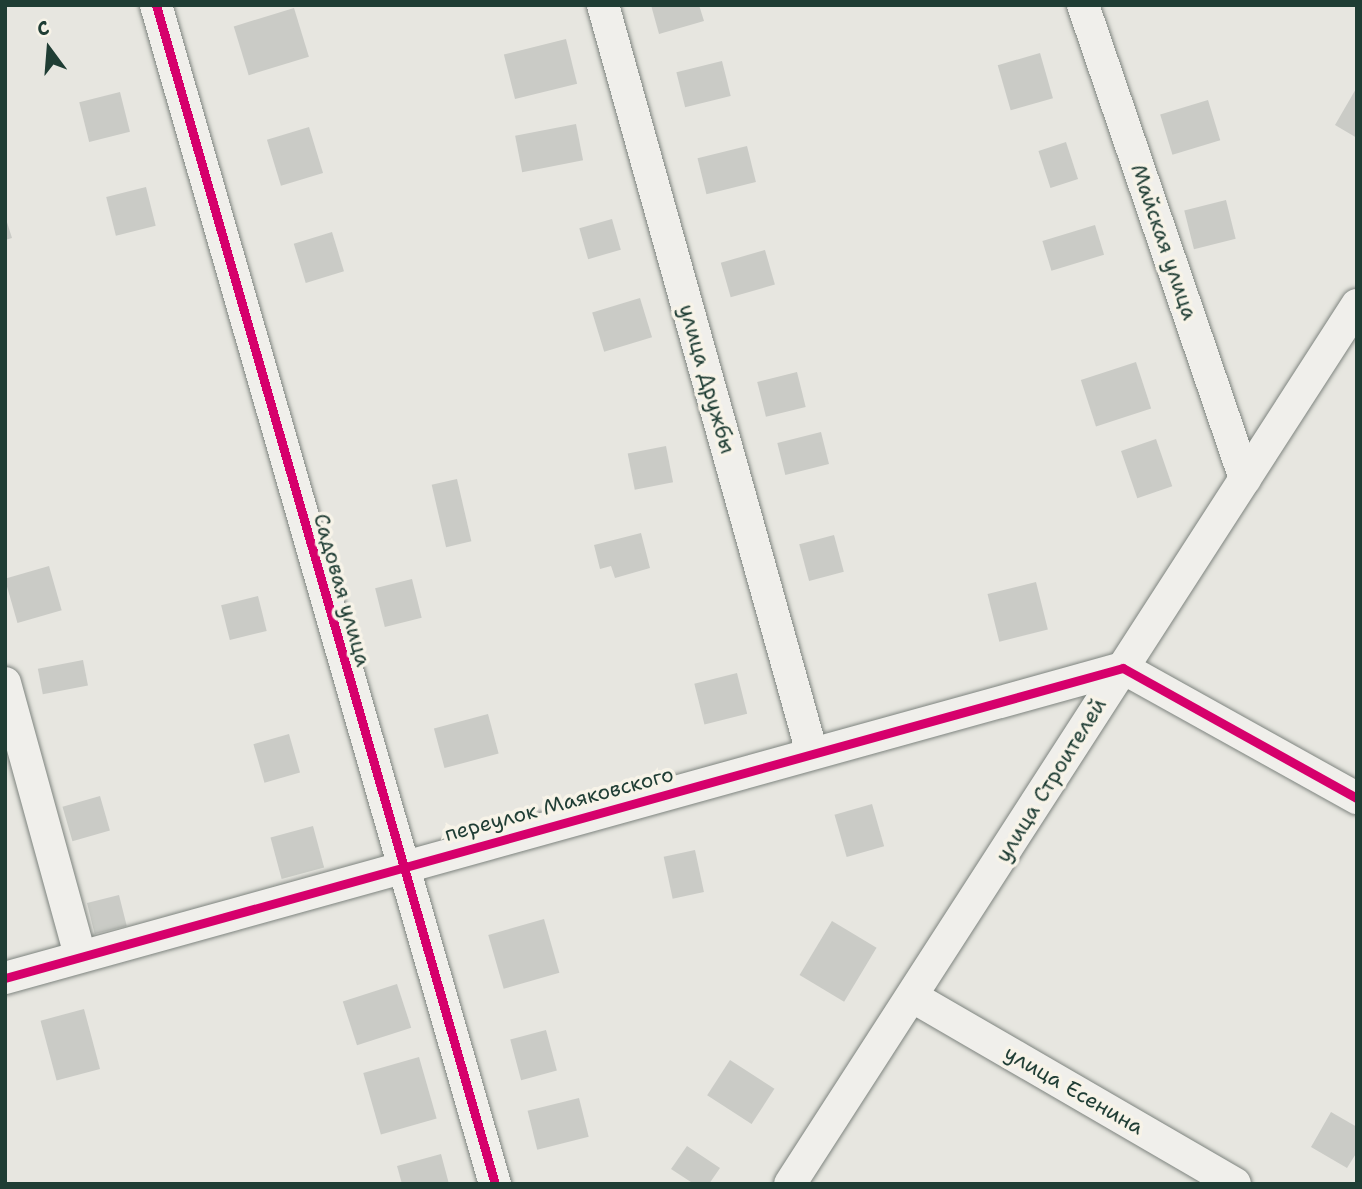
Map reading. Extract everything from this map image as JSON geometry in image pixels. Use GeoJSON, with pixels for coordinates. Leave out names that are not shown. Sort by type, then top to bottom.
{"type":"FeatureCollection","features":[{"type":"Feature","properties":{"kind":"street","name":"Садовая улица"},"geometry":{"type":"LineString","coordinates":[[156,5],[495,1184]]}},
{"type":"Feature","properties":{"kind":"street","name":"улица Дружбы"},"geometry":{"type":"LineString","coordinates":[[603,5],[812,753]]}},
{"type":"Feature","properties":{"kind":"street","name":"Майская улица"},"geometry":{"type":"LineString","coordinates":[[1083,5],[1245,478]]}},
{"type":"Feature","properties":{"kind":"street","name":"улица Строителей"},"geometry":{"type":"LineString","coordinates":[[790,1184],[1355,312]]}},
{"type":"Feature","properties":{"kind":"street","name":"переулок Маяковского"},"geometry":{"type":"LineString","coordinates":[[5,978],[403,865],[1123,668]]}},
{"type":"Feature","properties":{"kind":"street"},"geometry":{"type":"LineString","coordinates":[[1123,668],[1357,798]]}},
{"type":"Feature","properties":{"kind":"street"},"geometry":{"type":"LineString","coordinates":[[5,683],[80,955]]}},
{"type":"Feature","properties":{"kind":"street","name":"улица Есенина"},"geometry":{"type":"LineString","coordinates":[[913,997],[1235,1184]]}},
{"type":"Feature","properties":{"kind":"building"},"geometry":{"type":"Polygon","coordinates":[[[651,5],[699,5],[704,21],[659,34],[651,5]]]}},
{"type":"Feature","properties":{"kind":"building"},"geometry":{"type":"Polygon","coordinates":[[[294,8],[309,57],[249,75],[234,26],[294,8]]]}},
{"type":"Feature","properties":{"kind":"building"},"geometry":{"type":"Polygon","coordinates":[[[566,39],[577,84],[515,99],[504,54],[566,39]]]}},
{"type":"Feature","properties":{"kind":"building"},"geometry":{"type":"Polygon","coordinates":[[[1040,53],[1053,98],[1011,110],[998,65],[1040,53]]]}},
{"type":"Feature","properties":{"kind":"building"},"geometry":{"type":"Polygon","coordinates":[[[722,61],[731,96],[685,107],[676,72],[722,61]]]}},
{"type":"Feature","properties":{"kind":"building"},"geometry":{"type":"Polygon","coordinates":[[[1357,87],[1357,138],[1335,125],[1357,87]]]}},
{"type":"Feature","properties":{"kind":"building"},"geometry":{"type":"Polygon","coordinates":[[[120,92],[130,132],[89,142],[79,102],[120,92]]]}},
{"type":"Feature","properties":{"kind":"building"},"geometry":{"type":"Polygon","coordinates":[[[1208,100],[1220,140],[1172,155],[1160,115],[1208,100]]]}},
{"type":"Feature","properties":{"kind":"building"},"geometry":{"type":"Polygon","coordinates":[[[576,124],[583,160],[522,172],[515,136],[576,124]]]}},
{"type":"Feature","properties":{"kind":"building"},"geometry":{"type":"Polygon","coordinates":[[[309,127],[323,173],[281,186],[267,140],[309,127]]]}},
{"type":"Feature","properties":{"kind":"building"},"geometry":{"type":"Polygon","coordinates":[[[1066,142],[1078,179],[1050,188],[1038,151],[1066,142]]]}},
{"type":"Feature","properties":{"kind":"building"},"geometry":{"type":"Polygon","coordinates":[[[747,146],[756,182],[706,194],[698,158],[747,146]]]}},
{"type":"Feature","properties":{"kind":"building"},"geometry":{"type":"Polygon","coordinates":[[[146,187],[156,226],[116,236],[106,197],[146,187]]]}},
{"type":"Feature","properties":{"kind":"building"},"geometry":{"type":"Polygon","coordinates":[[[1226,200],[1236,239],[1194,249],[1184,210],[1226,200]]]}},
{"type":"Feature","properties":{"kind":"building"},"geometry":{"type":"Polygon","coordinates":[[[5,216],[12,238],[5,240],[5,216]]]}},
{"type":"Feature","properties":{"kind":"building"},"geometry":{"type":"Polygon","coordinates":[[[612,219],[621,250],[588,259],[579,228],[612,219]]]}},
{"type":"Feature","properties":{"kind":"building"},"geometry":{"type":"Polygon","coordinates":[[[1095,225],[1104,255],[1051,271],[1042,241],[1095,225]]]}},
{"type":"Feature","properties":{"kind":"building"},"geometry":{"type":"Polygon","coordinates":[[[332,232],[344,271],[306,283],[294,244],[332,232]]]}},
{"type":"Feature","properties":{"kind":"building"},"geometry":{"type":"Polygon","coordinates":[[[765,250],[775,285],[731,297],[721,263],[765,250]]]}},
{"type":"Feature","properties":{"kind":"building"},"geometry":{"type":"Polygon","coordinates":[[[640,298],[652,337],[604,352],[592,313],[640,298]]]}},
{"type":"Feature","properties":{"kind":"building"},"geometry":{"type":"Polygon","coordinates":[[[1136,362],[1151,409],[1096,427],[1081,380],[1136,362]]]}},
{"type":"Feature","properties":{"kind":"building"},"geometry":{"type":"Polygon","coordinates":[[[797,372],[806,407],[766,417],[757,382],[797,372]]]}},
{"type":"Feature","properties":{"kind":"building"},"geometry":{"type":"Polygon","coordinates":[[[821,432],[829,464],[785,475],[777,443],[821,432]]]}},
{"type":"Feature","properties":{"kind":"building"},"geometry":{"type":"Polygon","coordinates":[[[1156,439],[1172,486],[1137,498],[1121,451],[1156,439]]]}},
{"type":"Feature","properties":{"kind":"building"},"geometry":{"type":"Polygon","coordinates":[[[666,446],[673,482],[635,490],[628,453],[666,446]]]}},
{"type":"Feature","properties":{"kind":"building"},"geometry":{"type":"Polygon","coordinates":[[[457,479],[471,541],[446,547],[432,485],[457,479]]]}},
{"type":"Feature","properties":{"kind":"building"},"geometry":{"type":"Polygon","coordinates":[[[641,533],[650,568],[615,578],[611,566],[600,569],[594,545],[641,533]]]}},
{"type":"Feature","properties":{"kind":"building"},"geometry":{"type":"Polygon","coordinates":[[[834,535],[844,572],[809,581],[799,544],[834,535]]]}},
{"type":"Feature","properties":{"kind":"building"},"geometry":{"type":"Polygon","coordinates":[[[49,566],[62,610],[17,623],[5,579],[49,566]]]}},
{"type":"Feature","properties":{"kind":"building"},"geometry":{"type":"Polygon","coordinates":[[[412,579],[422,618],[385,627],[375,588],[412,579]]]}},
{"type":"Feature","properties":{"kind":"building"},"geometry":{"type":"Polygon","coordinates":[[[1036,582],[1048,630],[999,642],[987,594],[1036,582]]]}},
{"type":"Feature","properties":{"kind":"building"},"geometry":{"type":"Polygon","coordinates":[[[258,596],[267,631],[230,640],[221,605],[258,596]]]}},
{"type":"Feature","properties":{"kind":"building"},"geometry":{"type":"Polygon","coordinates":[[[83,660],[88,686],[43,694],[38,669],[83,660]]]}},
{"type":"Feature","properties":{"kind":"building"},"geometry":{"type":"Polygon","coordinates":[[[737,673],[747,714],[704,724],[694,684],[737,673]]]}},
{"type":"Feature","properties":{"kind":"building"},"geometry":{"type":"Polygon","coordinates":[[[488,714],[499,754],[445,768],[434,728],[488,714]]]}},
{"type":"Feature","properties":{"kind":"building"},"geometry":{"type":"Polygon","coordinates":[[[289,734],[300,772],[264,783],[253,744],[289,734]]]}},
{"type":"Feature","properties":{"kind":"building"},"geometry":{"type":"Polygon","coordinates":[[[100,796],[110,831],[72,841],[63,807],[100,796]]]}},
{"type":"Feature","properties":{"kind":"building"},"geometry":{"type":"Polygon","coordinates":[[[872,804],[884,846],[847,857],[835,815],[872,804]]]}},
{"type":"Feature","properties":{"kind":"building"},"geometry":{"type":"Polygon","coordinates":[[[313,826],[324,868],[282,879],[270,837],[313,826]]]}},
{"type":"Feature","properties":{"kind":"building"},"geometry":{"type":"Polygon","coordinates":[[[695,850],[704,892],[673,899],[664,857],[695,850]]]}},
{"type":"Feature","properties":{"kind":"building"},"geometry":{"type":"Polygon","coordinates":[[[119,895],[127,926],[95,934],[87,903],[119,895]]]}},
{"type":"Feature","properties":{"kind":"building"},"geometry":{"type":"Polygon","coordinates":[[[544,919],[559,973],[504,989],[488,935],[544,919]]]}},
{"type":"Feature","properties":{"kind":"building"},"geometry":{"type":"Polygon","coordinates":[[[832,921],[877,948],[844,1002],[800,975],[832,921]]]}},
{"type":"Feature","properties":{"kind":"building"},"geometry":{"type":"Polygon","coordinates":[[[397,984],[411,1028],[357,1045],[343,1002],[397,984]]]}},
{"type":"Feature","properties":{"kind":"building"},"geometry":{"type":"Polygon","coordinates":[[[84,1009],[100,1069],[57,1081],[41,1021],[84,1009]]]}},
{"type":"Feature","properties":{"kind":"building"},"geometry":{"type":"Polygon","coordinates":[[[546,1030],[557,1071],[521,1080],[510,1040],[546,1030]]]}},
{"type":"Feature","properties":{"kind":"building"},"geometry":{"type":"Polygon","coordinates":[[[419,1057],[437,1119],[381,1135],[363,1073],[419,1057]]]}},
{"type":"Feature","properties":{"kind":"building"},"geometry":{"type":"Polygon","coordinates":[[[730,1060],[774,1089],[752,1124],[707,1095],[730,1060]]]}},
{"type":"Feature","properties":{"kind":"building"},"geometry":{"type":"Polygon","coordinates":[[[579,1098],[589,1137],[537,1150],[528,1111],[579,1098]]]}},
{"type":"Feature","properties":{"kind":"building"},"geometry":{"type":"Polygon","coordinates":[[[1331,1112],[1357,1127],[1357,1152],[1347,1168],[1311,1147],[1331,1112]]]}},
{"type":"Feature","properties":{"kind":"building"},"geometry":{"type":"Polygon","coordinates":[[[687,1146],[720,1168],[709,1184],[694,1184],[671,1169],[687,1146]]]}},
{"type":"Feature","properties":{"kind":"building"},"geometry":{"type":"Polygon","coordinates":[[[441,1154],[449,1184],[402,1184],[397,1166],[441,1154]]]}},
{"type":"Feature","properties":{"kind":"cycle path"},"geometry":{"type":"LineString","coordinates":[[156,5],[495,1184]]}},
{"type":"Feature","properties":{"kind":"cycle path"},"geometry":{"type":"LineString","coordinates":[[5,978],[1123,668],[1357,798]]}}]}
